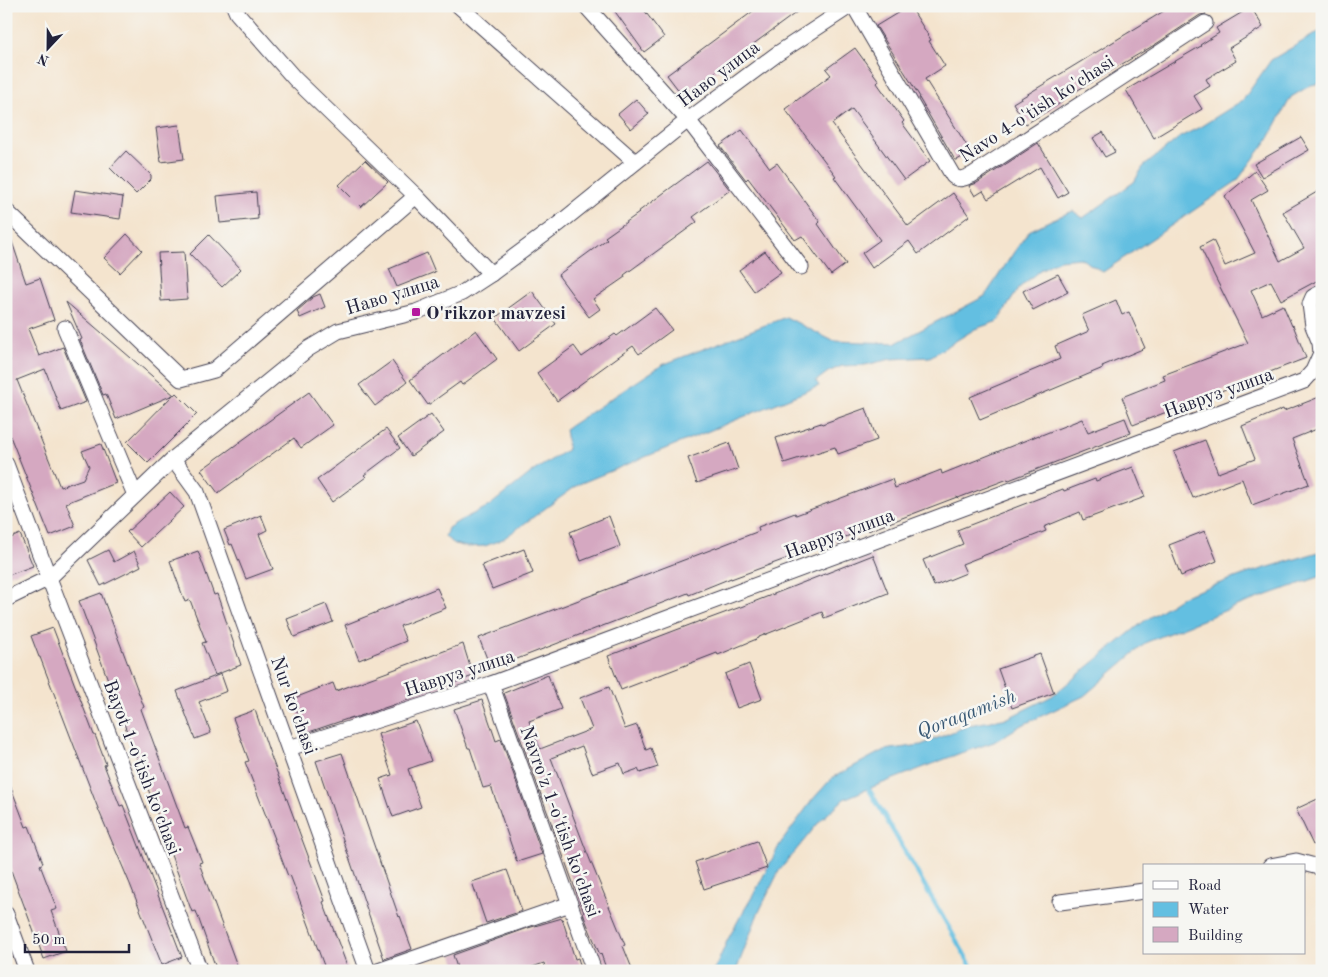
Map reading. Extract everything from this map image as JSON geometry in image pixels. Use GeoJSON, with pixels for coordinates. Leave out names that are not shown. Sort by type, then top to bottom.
{"type":"FeatureCollection","features":[{"type":"Feature","properties":{"kind":"street"},"geometry":{"type":"LineString","coordinates":[[234,6],[237,13],[295,79],[416,196],[491,274]]}},
{"type":"Feature","properties":{"kind":"street"},"geometry":{"type":"LineString","coordinates":[[459,6],[635,162]]}},
{"type":"Feature","properties":{"kind":"street"},"geometry":{"type":"LineString","coordinates":[[586,6],[688,120],[801,267]]}},
{"type":"Feature","properties":{"kind":"street","name":"Наво улица"},"geometry":{"type":"LineString","coordinates":[[6,599],[49,578],[173,459],[308,349],[338,331],[416,312],[462,294],[560,223],[688,120],[777,54],[852,6]]}},
{"type":"Feature","properties":{"kind":"street","name":"Navo 4-o'tish ko'chasi"},"geometry":{"type":"LineString","coordinates":[[852,6],[956,179],[972,175],[1204,23]]}},
{"type":"Feature","properties":{"kind":"street"},"geometry":{"type":"LineString","coordinates":[[6,211],[181,379],[214,370],[416,196]]}},
{"type":"Feature","properties":{"kind":"street","name":"Навруз улица"},"geometry":{"type":"LineString","coordinates":[[289,748],[491,684],[1304,381],[1313,371],[1321,353],[1320,342],[1313,326],[1310,304],[1313,297],[1322,292]]}},
{"type":"Feature","properties":{"kind":"street"},"geometry":{"type":"LineString","coordinates":[[65,328],[135,495]]}},
{"type":"Feature","properties":{"kind":"street","name":"Nur ko'chasi"},"geometry":{"type":"LineString","coordinates":[[173,459],[197,492],[368,971]]}},
{"type":"Feature","properties":{"kind":"street","name":"Bayot 1-o'tish ko'chasi"},"geometry":{"type":"LineString","coordinates":[[7,466],[200,971]]}},
{"type":"Feature","properties":{"kind":"street","name":"Navro'z 1-o'tish ko'chasi"},"geometry":{"type":"LineString","coordinates":[[491,684],[594,971]]}},
{"type":"Feature","properties":{"kind":"street"},"geometry":{"type":"LineString","coordinates":[[1280,864],[1296,861],[1322,868]]}},
{"type":"Feature","properties":{"kind":"street"},"geometry":{"type":"LineString","coordinates":[[1060,902],[1143,891]]}},
{"type":"Feature","properties":{"kind":"street"},"geometry":{"type":"LineString","coordinates":[[378,971],[570,904]]}},
{"type":"Feature","properties":{"kind":"street"},"geometry":{"type":"LineString","coordinates":[[6,914],[9,932],[27,971]]}},
{"type":"Feature","properties":{"kind":"water"},"geometry":{"type":"Polygon","coordinates":[[[1322,30],[1322,83],[1311,85],[1291,97],[1269,138],[1237,181],[1103,272],[1080,258],[1059,260],[1040,270],[1019,288],[998,321],[975,329],[930,357],[891,359],[865,365],[842,366],[828,372],[816,381],[819,386],[579,484],[503,539],[485,546],[467,547],[455,544],[445,537],[448,528],[489,506],[532,472],[568,449],[565,429],[662,365],[786,317],[833,341],[896,343],[985,296],[1029,231],[1073,211],[1083,218],[1134,182],[1143,167],[1180,137],[1200,127],[1243,100],[1271,60],[1322,30]]]}},
{"type":"Feature","properties":{"kind":"water"},"geometry":{"type":"Polygon","coordinates":[[[1322,551],[1322,576],[1239,605],[1147,642],[1084,696],[1020,726],[994,742],[958,754],[844,799],[820,821],[779,871],[757,916],[736,971],[714,971],[727,941],[780,844],[813,799],[832,778],[884,750],[921,745],[969,725],[1008,718],[1052,696],[1143,622],[1183,596],[1249,573],[1322,551]]]}},
{"type":"Feature","properties":{"kind":"building"},"geometry":{"type":"Polygon","coordinates":[[[611,6],[641,6],[664,37],[644,52],[611,6]]]}},
{"type":"Feature","properties":{"kind":"building"},"geometry":{"type":"Polygon","coordinates":[[[760,6],[805,6],[683,96],[667,75],[760,6]]]}},
{"type":"Feature","properties":{"kind":"building"},"geometry":{"type":"Polygon","coordinates":[[[909,6],[945,66],[925,79],[971,152],[957,160],[955,160],[920,97],[876,26],[909,6]]]}},
{"type":"Feature","properties":{"kind":"building"},"geometry":{"type":"Polygon","coordinates":[[[1172,6],[1201,6],[1206,14],[1200,15],[1156,44],[1061,100],[1062,102],[1026,124],[1013,103],[1172,6]]]}},
{"type":"Feature","properties":{"kind":"building"},"geometry":{"type":"Polygon","coordinates":[[[1251,7],[1263,27],[1229,48],[1236,61],[1206,79],[1210,86],[1194,96],[1202,109],[1154,138],[1126,90],[1201,46],[1219,33],[1216,28],[1251,7]]]}},
{"type":"Feature","properties":{"kind":"building"},"geometry":{"type":"Polygon","coordinates":[[[855,48],[879,81],[877,83],[904,121],[902,123],[930,161],[904,180],[852,109],[832,124],[908,226],[953,193],[969,216],[918,254],[909,241],[872,268],[862,253],[880,240],[834,177],[836,176],[785,109],[831,75],[826,69],[855,48]]]}},
{"type":"Feature","properties":{"kind":"building"},"geometry":{"type":"Polygon","coordinates":[[[636,99],[649,114],[631,129],[618,114],[636,99]]]}},
{"type":"Feature","properties":{"kind":"building"},"geometry":{"type":"Polygon","coordinates":[[[179,125],[184,159],[161,162],[156,128],[179,125]]]}},
{"type":"Feature","properties":{"kind":"building"},"geometry":{"type":"Polygon","coordinates":[[[742,130],[770,168],[777,163],[820,222],[818,224],[846,264],[831,275],[802,236],[795,240],[748,178],[746,180],[720,146],[742,130]]]}},
{"type":"Feature","properties":{"kind":"building"},"geometry":{"type":"Polygon","coordinates":[[[1103,132],[1115,152],[1105,157],[1093,138],[1103,132]]]}},
{"type":"Feature","properties":{"kind":"building"},"geometry":{"type":"Polygon","coordinates":[[[1301,137],[1309,150],[1262,177],[1254,164],[1301,137]]]}},
{"type":"Feature","properties":{"kind":"building"},"geometry":{"type":"Polygon","coordinates":[[[1038,143],[1068,192],[1058,198],[1040,167],[988,199],[983,191],[975,196],[969,186],[977,183],[1038,143]]]}},
{"type":"Feature","properties":{"kind":"building"},"geometry":{"type":"Polygon","coordinates":[[[126,151],[151,175],[151,179],[136,194],[110,168],[126,151]]]}},
{"type":"Feature","properties":{"kind":"building"},"geometry":{"type":"Polygon","coordinates":[[[365,160],[388,182],[361,207],[339,185],[365,160]]]}},
{"type":"Feature","properties":{"kind":"building"},"geometry":{"type":"Polygon","coordinates":[[[707,161],[730,190],[693,217],[697,222],[593,299],[600,309],[589,317],[558,275],[607,239],[605,237],[707,161]]]}},
{"type":"Feature","properties":{"kind":"building"},"geometry":{"type":"Polygon","coordinates":[[[1255,171],[1268,190],[1251,200],[1280,261],[1304,248],[1283,212],[1322,189],[1322,278],[1281,300],[1271,281],[1251,290],[1262,315],[1283,305],[1306,358],[1133,425],[1122,397],[1165,380],[1163,375],[1248,343],[1200,247],[1213,240],[1225,266],[1255,253],[1225,196],[1255,171]]]}},
{"type":"Feature","properties":{"kind":"building"},"geometry":{"type":"Polygon","coordinates":[[[75,190],[123,197],[120,219],[71,212],[75,190]]]}},
{"type":"Feature","properties":{"kind":"building"},"geometry":{"type":"Polygon","coordinates":[[[256,192],[258,219],[220,223],[217,196],[256,192]]]}},
{"type":"Feature","properties":{"kind":"building"},"geometry":{"type":"Polygon","coordinates":[[[6,230],[8,230],[26,283],[40,278],[54,320],[28,329],[39,356],[63,347],[86,402],[61,411],[45,369],[17,380],[60,487],[83,479],[89,466],[82,451],[101,444],[116,483],[66,503],[75,526],[50,536],[6,426],[6,355],[10,361],[6,351],[6,230]]]}},
{"type":"Feature","properties":{"kind":"building"},"geometry":{"type":"Polygon","coordinates":[[[127,234],[142,250],[120,273],[104,258],[127,234]]]}},
{"type":"Feature","properties":{"kind":"building"},"geometry":{"type":"Polygon","coordinates":[[[209,235],[241,269],[222,287],[190,254],[209,235]]]}},
{"type":"Feature","properties":{"kind":"building"},"geometry":{"type":"Polygon","coordinates":[[[765,251],[781,272],[754,291],[739,270],[765,251]]]}},
{"type":"Feature","properties":{"kind":"building"},"geometry":{"type":"Polygon","coordinates":[[[184,252],[187,299],[161,301],[158,253],[184,252]]]}},
{"type":"Feature","properties":{"kind":"building"},"geometry":{"type":"Polygon","coordinates":[[[427,253],[435,272],[397,287],[389,269],[427,253]]]}},
{"type":"Feature","properties":{"kind":"building"},"geometry":{"type":"Polygon","coordinates":[[[1058,274],[1068,292],[1033,310],[1023,291],[1058,274]]]}},
{"type":"Feature","properties":{"kind":"building"},"geometry":{"type":"Polygon","coordinates":[[[532,291],[556,324],[519,351],[495,318],[532,291]]]}},
{"type":"Feature","properties":{"kind":"building"},"geometry":{"type":"Polygon","coordinates":[[[320,294],[325,307],[300,318],[297,311],[313,297],[320,294]]]}},
{"type":"Feature","properties":{"kind":"building"},"geometry":{"type":"Polygon","coordinates":[[[1116,300],[1122,315],[1129,312],[1145,348],[1102,366],[1103,368],[980,420],[970,397],[1060,359],[1055,346],[1089,331],[1082,315],[1116,300]]]}},
{"type":"Feature","properties":{"kind":"building"},"geometry":{"type":"Polygon","coordinates":[[[66,302],[174,395],[176,393],[197,414],[148,463],[127,442],[173,395],[116,419],[106,394],[103,395],[66,302]]]}},
{"type":"Feature","properties":{"kind":"building"},"geometry":{"type":"Polygon","coordinates":[[[655,308],[672,330],[639,354],[633,346],[557,401],[537,373],[574,346],[582,357],[615,334],[617,336],[655,308]]]}},
{"type":"Feature","properties":{"kind":"building"},"geometry":{"type":"Polygon","coordinates":[[[476,330],[497,359],[462,385],[460,382],[428,405],[410,380],[476,330]]]}},
{"type":"Feature","properties":{"kind":"building"},"geometry":{"type":"Polygon","coordinates":[[[392,361],[407,382],[375,406],[359,385],[392,361]]]}},
{"type":"Feature","properties":{"kind":"building"},"geometry":{"type":"Polygon","coordinates":[[[309,392],[333,425],[301,448],[294,438],[218,493],[201,470],[309,392]]]}},
{"type":"Feature","properties":{"kind":"building"},"geometry":{"type":"Polygon","coordinates":[[[1322,396],[1322,427],[1292,439],[1309,484],[1252,505],[1242,479],[1193,498],[1174,452],[1205,440],[1218,473],[1255,459],[1242,426],[1283,409],[1284,411],[1322,396]]]}},
{"type":"Feature","properties":{"kind":"building"},"geometry":{"type":"Polygon","coordinates":[[[866,408],[877,440],[838,454],[835,447],[784,463],[776,438],[866,408]]]}},
{"type":"Feature","properties":{"kind":"building"},"geometry":{"type":"Polygon","coordinates":[[[431,414],[444,432],[411,456],[398,438],[431,414]]]}},
{"type":"Feature","properties":{"kind":"building"},"geometry":{"type":"Polygon","coordinates":[[[1125,418],[1131,433],[868,531],[867,529],[689,595],[688,593],[491,669],[479,638],[759,531],[758,527],[795,513],[796,515],[892,479],[895,488],[941,470],[942,474],[1082,419],[1088,432],[1125,418]]]}},
{"type":"Feature","properties":{"kind":"building"},"geometry":{"type":"Polygon","coordinates":[[[386,429],[400,448],[364,475],[366,477],[332,502],[317,480],[386,429]]]}},
{"type":"Feature","properties":{"kind":"building"},"geometry":{"type":"Polygon","coordinates":[[[729,443],[738,469],[697,483],[688,458],[729,443]]]}},
{"type":"Feature","properties":{"kind":"building"},"geometry":{"type":"Polygon","coordinates":[[[1133,467],[1145,497],[1083,520],[1080,512],[1044,527],[1046,531],[962,564],[966,573],[934,586],[923,560],[963,544],[957,530],[1063,489],[1064,491],[1095,479],[1096,481],[1133,467]]]}},
{"type":"Feature","properties":{"kind":"building"},"geometry":{"type":"Polygon","coordinates":[[[170,492],[184,507],[141,547],[127,532],[170,492]]]}},
{"type":"Feature","properties":{"kind":"building"},"geometry":{"type":"Polygon","coordinates":[[[261,515],[267,530],[259,534],[273,569],[246,579],[232,544],[230,545],[224,530],[261,515]]]}},
{"type":"Feature","properties":{"kind":"building"},"geometry":{"type":"Polygon","coordinates":[[[609,516],[620,546],[581,561],[570,532],[609,516]]]}},
{"type":"Feature","properties":{"kind":"building"},"geometry":{"type":"Polygon","coordinates":[[[1205,531],[1217,561],[1181,576],[1169,545],[1205,531]]]}},
{"type":"Feature","properties":{"kind":"building"},"geometry":{"type":"Polygon","coordinates":[[[20,534],[33,566],[6,576],[6,540],[20,534]]]}},
{"type":"Feature","properties":{"kind":"building"},"geometry":{"type":"Polygon","coordinates":[[[524,549],[533,573],[492,589],[482,565],[524,549]]]}},
{"type":"Feature","properties":{"kind":"building"},"geometry":{"type":"Polygon","coordinates":[[[108,550],[114,562],[134,551],[141,566],[101,586],[88,560],[108,550]]]}},
{"type":"Feature","properties":{"kind":"building"},"geometry":{"type":"Polygon","coordinates":[[[198,551],[214,595],[217,594],[241,665],[215,675],[202,643],[206,642],[190,600],[185,602],[170,561],[198,551]]]}},
{"type":"Feature","properties":{"kind":"building"},"geometry":{"type":"Polygon","coordinates":[[[873,555],[888,593],[824,618],[822,612],[718,655],[717,653],[621,690],[608,656],[873,555]]]}},
{"type":"Feature","properties":{"kind":"building"},"geometry":{"type":"Polygon","coordinates":[[[437,588],[446,608],[400,626],[406,641],[359,660],[345,625],[437,588]]]}},
{"type":"Feature","properties":{"kind":"building"},"geometry":{"type":"Polygon","coordinates":[[[101,593],[144,707],[141,709],[185,828],[188,827],[202,862],[199,863],[239,971],[217,971],[196,911],[192,912],[164,836],[79,601],[101,593]]]}},
{"type":"Feature","properties":{"kind":"building"},"geometry":{"type":"Polygon","coordinates":[[[326,604],[333,622],[294,637],[287,619],[326,604]]]}},
{"type":"Feature","properties":{"kind":"building"},"geometry":{"type":"Polygon","coordinates":[[[53,628],[106,764],[104,765],[120,806],[123,805],[182,957],[162,965],[99,811],[31,636],[53,628]]]}},
{"type":"Feature","properties":{"kind":"building"},"geometry":{"type":"Polygon","coordinates":[[[463,644],[473,676],[402,702],[306,733],[292,699],[333,683],[336,691],[463,644]]]}},
{"type":"Feature","properties":{"kind":"building"},"geometry":{"type":"Polygon","coordinates":[[[1040,654],[1054,693],[1012,708],[998,669],[1040,654]]]}},
{"type":"Feature","properties":{"kind":"building"},"geometry":{"type":"Polygon","coordinates":[[[749,664],[762,699],[737,708],[725,674],[749,664]]]}},
{"type":"Feature","properties":{"kind":"building"},"geometry":{"type":"Polygon","coordinates":[[[221,674],[227,691],[199,702],[211,733],[195,739],[177,691],[221,674]]]}},
{"type":"Feature","properties":{"kind":"building"},"geometry":{"type":"Polygon","coordinates":[[[548,675],[561,709],[529,721],[540,749],[592,729],[580,698],[609,687],[625,729],[637,725],[646,750],[651,748],[658,767],[640,773],[638,769],[624,774],[620,763],[592,773],[582,746],[551,758],[625,945],[623,946],[633,971],[607,971],[585,919],[504,693],[548,675]]]}},
{"type":"Feature","properties":{"kind":"building"},"geometry":{"type":"Polygon","coordinates":[[[482,700],[496,741],[501,739],[542,854],[517,862],[491,786],[483,788],[470,748],[468,748],[454,709],[482,700]]]}},
{"type":"Feature","properties":{"kind":"building"},"geometry":{"type":"Polygon","coordinates":[[[255,710],[349,971],[326,971],[245,762],[249,761],[233,718],[255,710]]]}},
{"type":"Feature","properties":{"kind":"building"},"geometry":{"type":"Polygon","coordinates":[[[416,721],[431,761],[408,769],[421,807],[393,817],[380,779],[392,775],[378,734],[416,721]]]}},
{"type":"Feature","properties":{"kind":"building"},"geometry":{"type":"Polygon","coordinates":[[[342,753],[412,949],[384,959],[316,761],[342,753]]]}},
{"type":"Feature","properties":{"kind":"building"},"geometry":{"type":"Polygon","coordinates":[[[7,777],[26,827],[29,826],[43,863],[40,865],[57,909],[51,911],[66,951],[44,959],[6,857],[7,777]]]}},
{"type":"Feature","properties":{"kind":"building"},"geometry":{"type":"Polygon","coordinates":[[[1322,797],[1322,841],[1313,845],[1296,809],[1322,797]]]}},
{"type":"Feature","properties":{"kind":"building"},"geometry":{"type":"Polygon","coordinates":[[[757,841],[767,868],[704,889],[695,862],[757,841]]]}},
{"type":"Feature","properties":{"kind":"building"},"geometry":{"type":"Polygon","coordinates":[[[507,870],[522,911],[486,923],[472,882],[507,870]]]}},
{"type":"Feature","properties":{"kind":"building"},"geometry":{"type":"Polygon","coordinates":[[[562,918],[575,959],[578,958],[582,971],[546,971],[544,963],[521,971],[458,971],[453,955],[562,918]]]}},
{"type":"Feature","properties":{"kind":"waterway"},"geometry":{"type":"LineString","coordinates":[[866,784],[974,971]]}},
{"type":"Feature","properties":{"kind":"place","name":"O'rikzor mavzesi"},"geometry":{"type":"Point","coordinates":[416,312]}},
{"type":"Feature","properties":{"kind":"water label","name":"Qoraqamish"},"geometry":{"type":"Point","coordinates":[966,713]}}]}
